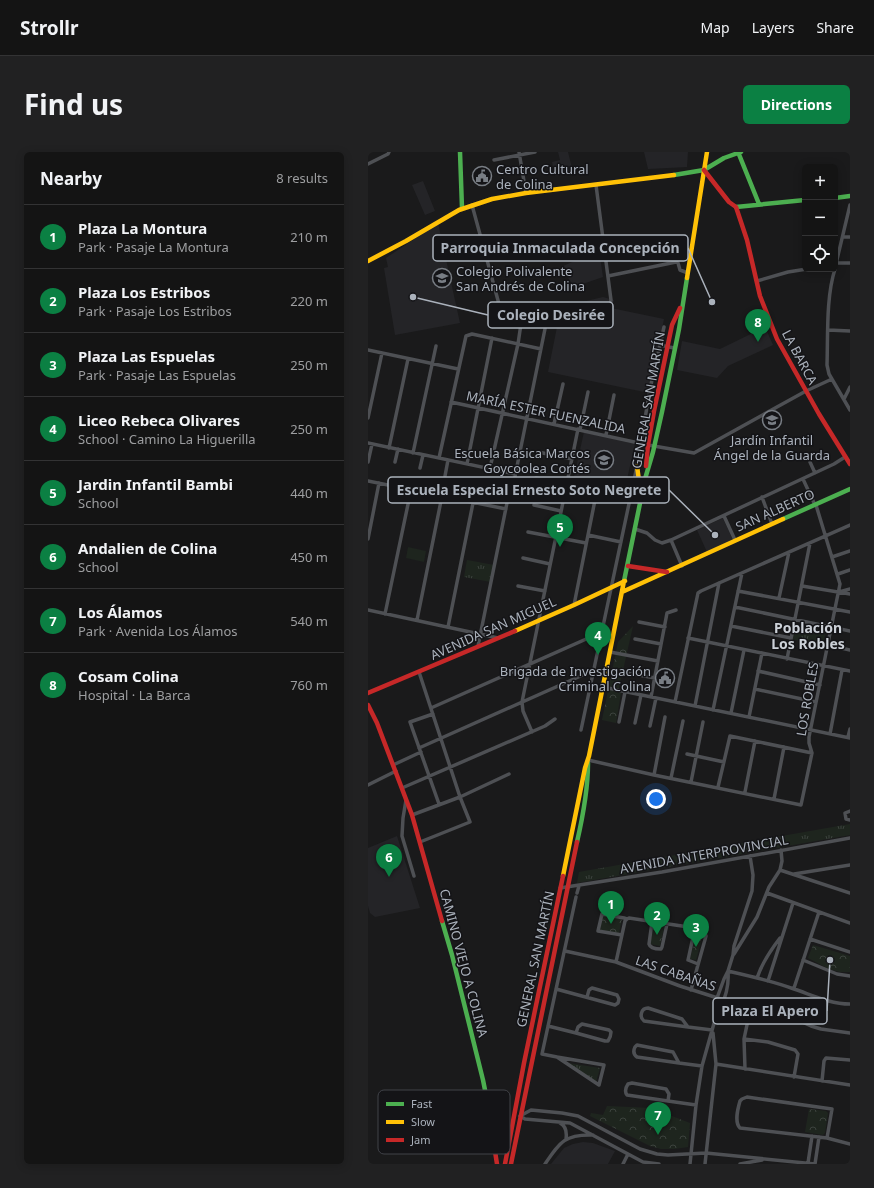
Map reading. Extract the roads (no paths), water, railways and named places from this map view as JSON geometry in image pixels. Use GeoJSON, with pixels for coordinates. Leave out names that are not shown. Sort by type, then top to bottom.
{"type":"FeatureCollection","features":[{"type":"Feature","properties":{"kind":"main road"},"geometry":{"type":"LineString","coordinates":[[460,152],[462,208]]}},
{"type":"Feature","properties":{"kind":"main road","name":"GENERAL SAN MARTÍN"},"geometry":{"type":"LineString","coordinates":[[510,1140],[560,888],[585,768],[588,760],[645,479],[655,446],[679,329],[707,152]]}},
{"type":"Feature","properties":{"kind":"main road"},"geometry":{"type":"LineString","coordinates":[[368,261],[462,208],[492,199],[526,193],[696,172],[704,170],[724,158],[739,152],[759,204]]}},
{"type":"Feature","properties":{"kind":"main road","name":"LA BARCA"},"geometry":{"type":"LineString","coordinates":[[704,170],[729,202],[736,207],[747,240],[760,296],[772,328],[783,351],[850,464]]}},
{"type":"Feature","properties":{"kind":"main road"},"geometry":{"type":"LineString","coordinates":[[838,198],[850,196]]}},
{"type":"Feature","properties":{"kind":"main road"},"geometry":{"type":"LineString","coordinates":[[736,207],[802,200]]}},
{"type":"Feature","properties":{"kind":"main road","name":"GENERAL SAN MARTÍN"},"geometry":{"type":"LineString","coordinates":[[645,479],[648,445],[672,325],[682,303]]}},
{"type":"Feature","properties":{"kind":"main road"},"geometry":{"type":"LineString","coordinates":[[637,466],[641,499]]}},
{"type":"Feature","properties":{"kind":"main road","name":"SAN ALBERTO"},"geometry":{"type":"LineString","coordinates":[[622,592],[850,489]]}},
{"type":"Feature","properties":{"kind":"main road"},"geometry":{"type":"LineString","coordinates":[[628,566],[667,572]]}},
{"type":"Feature","properties":{"kind":"main road","name":"AVENIDA SAN MIGUEL"},"geometry":{"type":"LineString","coordinates":[[368,693],[574,605],[625,581]]}},
{"type":"Feature","properties":{"kind":"main road","name":"CAMINO VIEJO A COLINA"},"geometry":{"type":"LineString","coordinates":[[368,705],[377,723],[412,815],[452,955],[485,1090]]}},
{"type":"Feature","properties":{"kind":"main road","name":"GENERAL SAN MARTÍN"},"geometry":{"type":"LineString","coordinates":[[512,1164],[520,1116],[585,804],[588,780],[588,760]]}},
{"type":"Feature","properties":{"kind":"main road","name":"CAMINO VIEJO A COLINA"},"geometry":{"type":"LineString","coordinates":[[496,1154],[497,1164]]}},
{"type":"Feature","properties":{"kind":"main road","name":"GENERAL SAN MARTÍN"},"geometry":{"type":"LineString","coordinates":[[505,1164],[507,1154]]}},
{"type":"Feature","properties":{"kind":"street"},"geometry":{"type":"LineString","coordinates":[[368,164],[388,154],[389,152]]}},
{"type":"Feature","properties":{"kind":"street"},"geometry":{"type":"LineString","coordinates":[[494,160],[535,152]]}},
{"type":"Feature","properties":{"kind":"street"},"geometry":{"type":"LineString","coordinates":[[519,154],[526,193]]}},
{"type":"Feature","properties":{"kind":"street"},"geometry":{"type":"LineString","coordinates":[[596,185],[611,300],[608,316]]}},
{"type":"Feature","properties":{"kind":"street"},"geometry":{"type":"LineString","coordinates":[[472,205],[499,304]]}},
{"type":"Feature","properties":{"kind":"street"},"geometry":{"type":"LineString","coordinates":[[838,256],[850,205]]}},
{"type":"Feature","properties":{"kind":"street"},"geometry":{"type":"LineString","coordinates":[[843,237],[850,237]]}},
{"type":"Feature","properties":{"kind":"street"},"geometry":{"type":"LineString","coordinates":[[608,276],[676,262],[678,263],[680,270],[688,273]]}},
{"type":"Feature","properties":{"kind":"street"},"geometry":{"type":"LineString","coordinates":[[838,263],[850,263]]}},
{"type":"Feature","properties":{"kind":"street"},"geometry":{"type":"LineString","coordinates":[[757,281],[788,272],[802,270]]}},
{"type":"Feature","properties":{"kind":"street"},"geometry":{"type":"LineString","coordinates":[[834,272],[830,294],[827,365],[832,379],[850,410]]}},
{"type":"Feature","properties":{"kind":"street"},"geometry":{"type":"LineString","coordinates":[[490,468],[518,344],[522,317]]}},
{"type":"Feature","properties":{"kind":"street"},"geometry":{"type":"LineString","coordinates":[[512,491],[547,319]]}},
{"type":"Feature","properties":{"kind":"street"},"geometry":{"type":"LineString","coordinates":[[581,730],[637,466],[650,389],[664,327]]}},
{"type":"Feature","properties":{"kind":"street"},"geometry":{"type":"LineString","coordinates":[[828,330],[850,330]]}},
{"type":"Feature","properties":{"kind":"street"},"geometry":{"type":"LineString","coordinates":[[439,458],[465,338],[467,335],[472,334],[541,349]]}},
{"type":"Feature","properties":{"kind":"street"},"geometry":{"type":"LineString","coordinates":[[467,464],[492,338]]}},
{"type":"Feature","properties":{"kind":"street"},"geometry":{"type":"LineString","coordinates":[[660,345],[674,348]]}},
{"type":"Feature","properties":{"kind":"street"},"geometry":{"type":"LineString","coordinates":[[413,452],[436,346]]}},
{"type":"Feature","properties":{"kind":"street"},"geometry":{"type":"LineString","coordinates":[[368,350],[458,369]]}},
{"type":"Feature","properties":{"kind":"street"},"geometry":{"type":"LineString","coordinates":[[368,418],[382,353]]}},
{"type":"Feature","properties":{"kind":"street"},"geometry":{"type":"LineString","coordinates":[[389,448],[408,359]]}},
{"type":"Feature","properties":{"kind":"street","name":"MARÍA ESTER FUENZALIDA"},"geometry":{"type":"LineString","coordinates":[[451,402],[648,445],[694,453],[806,391],[832,379]]}},
{"type":"Feature","properties":{"kind":"street"},"geometry":{"type":"LineString","coordinates":[[554,424],[563,384]]}},
{"type":"Feature","properties":{"kind":"street"},"geometry":{"type":"LineString","coordinates":[[844,399],[850,387]]}},
{"type":"Feature","properties":{"kind":"street"},"geometry":{"type":"LineString","coordinates":[[532,732],[523,711],[522,702],[566,484],[588,392]]}},
{"type":"Feature","properties":{"kind":"street"},"geometry":{"type":"LineString","coordinates":[[606,435],[614,395]]}},
{"type":"Feature","properties":{"kind":"street"},"geometry":{"type":"LineString","coordinates":[[368,462],[370,444],[515,474]]}},
{"type":"Feature","properties":{"kind":"street"},"geometry":{"type":"LineString","coordinates":[[395,462],[398,449]]}},
{"type":"Feature","properties":{"kind":"street"},"geometry":{"type":"LineString","coordinates":[[538,452],[572,459]]}},
{"type":"Feature","properties":{"kind":"street"},"geometry":{"type":"LineString","coordinates":[[420,468],[423,454]]}},
{"type":"Feature","properties":{"kind":"street"},"geometry":{"type":"LineString","coordinates":[[635,530],[647,533],[655,540],[662,543],[671,540],[803,479],[845,457]]}},
{"type":"Feature","properties":{"kind":"street"},"geometry":{"type":"LineString","coordinates":[[445,476],[448,460]]}},
{"type":"Feature","properties":{"kind":"street"},"geometry":{"type":"LineString","coordinates":[[810,462],[815,473]]}},
{"type":"Feature","properties":{"kind":"street"},"geometry":{"type":"LineString","coordinates":[[536,478],[566,484]]}},
{"type":"Feature","properties":{"kind":"street"},"geometry":{"type":"LineString","coordinates":[[568,479],[631,492]]}},
{"type":"Feature","properties":{"kind":"street","name":"LOS ROBLES"},"geometry":{"type":"LineString","coordinates":[[774,799],[801,805],[812,753],[809,740],[810,730],[840,584],[826,536],[815,505],[803,479]]}},
{"type":"Feature","properties":{"kind":"street"},"geometry":{"type":"LineString","coordinates":[[368,480],[506,510]]}},
{"type":"Feature","properties":{"kind":"street"},"geometry":{"type":"LineString","coordinates":[[368,539],[379,483]]}},
{"type":"Feature","properties":{"kind":"street"},"geometry":{"type":"LineString","coordinates":[[574,605],[598,485]]}},
{"type":"Feature","properties":{"kind":"street"},"geometry":{"type":"LineString","coordinates":[[385,614],[411,490]]}},
{"type":"Feature","properties":{"kind":"street"},"geometry":{"type":"LineString","coordinates":[[417,620],[442,496]]}},
{"type":"Feature","properties":{"kind":"street"},"geometry":{"type":"LineString","coordinates":[[478,646],[508,498]]}},
{"type":"Feature","properties":{"kind":"street"},"geometry":{"type":"LineString","coordinates":[[762,498],[772,524]]}},
{"type":"Feature","properties":{"kind":"street"},"geometry":{"type":"LineString","coordinates":[[448,627],[473,503]]}},
{"type":"Feature","properties":{"kind":"street"},"geometry":{"type":"LineString","coordinates":[[534,505],[561,510]]}},
{"type":"Feature","properties":{"kind":"street"},"geometry":{"type":"LineString","coordinates":[[724,516],[735,540]]}},
{"type":"Feature","properties":{"kind":"street"},"geometry":{"type":"LineString","coordinates":[[675,702],[698,593],[850,525]]}},
{"type":"Feature","properties":{"kind":"street"},"geometry":{"type":"LineString","coordinates":[[528,532],[586,543]]}},
{"type":"Feature","properties":{"kind":"street"},"geometry":{"type":"LineString","coordinates":[[588,535],[621,542]]}},
{"type":"Feature","properties":{"kind":"street"},"geometry":{"type":"LineString","coordinates":[[671,540],[682,566]]}},
{"type":"Feature","properties":{"kind":"street"},"geometry":{"type":"LineString","coordinates":[[787,659],[810,542]]}},
{"type":"Feature","properties":{"kind":"street"},"geometry":{"type":"LineString","coordinates":[[832,557],[850,551]]}},
{"type":"Feature","properties":{"kind":"street"},"geometry":{"type":"LineString","coordinates":[[779,598],[789,552]]}},
{"type":"Feature","properties":{"kind":"street"},"geometry":{"type":"LineString","coordinates":[[523,558],[550,564]]}},
{"type":"Feature","properties":{"kind":"street"},"geometry":{"type":"LineString","coordinates":[[838,574],[850,570]]}},
{"type":"Feature","properties":{"kind":"street"},"geometry":{"type":"LineString","coordinates":[[713,710],[742,573]]}},
{"type":"Feature","properties":{"kind":"street"},"geometry":{"type":"LineString","coordinates":[[695,706],[719,583]]}},
{"type":"Feature","properties":{"kind":"street"},"geometry":{"type":"LineString","coordinates":[[518,586],[545,591]]}},
{"type":"Feature","properties":{"kind":"street"},"geometry":{"type":"LineString","coordinates":[[802,586],[850,594]]}},
{"type":"Feature","properties":{"kind":"street"},"geometry":{"type":"LineString","coordinates":[[838,592],[850,589]]}},
{"type":"Feature","properties":{"kind":"street"},"geometry":{"type":"LineString","coordinates":[[738,591],[850,612]]}},
{"type":"Feature","properties":{"kind":"street"},"geometry":{"type":"LineString","coordinates":[[735,607],[850,631]]}},
{"type":"Feature","properties":{"kind":"street"},"geometry":{"type":"LineString","coordinates":[[368,610],[498,638]]}},
{"type":"Feature","properties":{"kind":"street"},"geometry":{"type":"LineString","coordinates":[[651,697],[668,613],[676,610]]}},
{"type":"Feature","properties":{"kind":"street"},"geometry":{"type":"LineString","coordinates":[[639,622],[665,627]]}},
{"type":"Feature","properties":{"kind":"street"},"geometry":{"type":"LineString","coordinates":[[731,626],[791,638]]}},
{"type":"Feature","properties":{"kind":"street"},"geometry":{"type":"LineString","coordinates":[[430,708],[602,632]]}},
{"type":"Feature","properties":{"kind":"street"},"geometry":{"type":"LineString","coordinates":[[688,638],[850,671]]}},
{"type":"Feature","properties":{"kind":"street"},"geometry":{"type":"LineString","coordinates":[[635,639],[662,644]]}},
{"type":"Feature","properties":{"kind":"street"},"geometry":{"type":"LineString","coordinates":[[828,645],[850,650]]}},
{"type":"Feature","properties":{"kind":"street"},"geometry":{"type":"LineString","coordinates":[[731,713],[744,650]]}},
{"type":"Feature","properties":{"kind":"street"},"geometry":{"type":"LineString","coordinates":[[610,652],[658,661]]}},
{"type":"Feature","properties":{"kind":"street"},"geometry":{"type":"LineString","coordinates":[[749,717],[762,654]]}},
{"type":"Feature","properties":{"kind":"street"},"geometry":{"type":"LineString","coordinates":[[393,765],[441,738],[594,670]]}},
{"type":"Feature","properties":{"kind":"street"},"geometry":{"type":"LineString","coordinates":[[830,734],[842,670]]}},
{"type":"Feature","properties":{"kind":"street"},"geometry":{"type":"LineString","coordinates":[[758,671],[820,684]]}},
{"type":"Feature","properties":{"kind":"street"},"geometry":{"type":"LineString","coordinates":[[419,672],[450,767],[470,822],[420,842]]}},
{"type":"Feature","properties":{"kind":"street"},"geometry":{"type":"LineString","coordinates":[[628,673],[655,678]]}},
{"type":"Feature","properties":{"kind":"street"},"geometry":{"type":"LineString","coordinates":[[603,687],[849,738],[850,729]]}},
{"type":"Feature","properties":{"kind":"street"},"geometry":{"type":"LineString","coordinates":[[754,689],[816,702]]}},
{"type":"Feature","properties":{"kind":"street"},"geometry":{"type":"LineString","coordinates":[[619,722],[625,692]]}},
{"type":"Feature","properties":{"kind":"street"},"geometry":{"type":"LineString","coordinates":[[635,723],[641,695]]}},
{"type":"Feature","properties":{"kind":"street"},"geometry":{"type":"LineString","coordinates":[[650,726],[656,698]]}},
{"type":"Feature","properties":{"kind":"street"},"geometry":{"type":"LineString","coordinates":[[433,714],[410,722],[439,804]]}},
{"type":"Feature","properties":{"kind":"street"},"geometry":{"type":"LineString","coordinates":[[654,775],[665,717]]}},
{"type":"Feature","properties":{"kind":"street"},"geometry":{"type":"LineString","coordinates":[[402,788],[532,732],[555,719]]}},
{"type":"Feature","properties":{"kind":"street"},"geometry":{"type":"LineString","coordinates":[[671,778],[683,721]]}},
{"type":"Feature","properties":{"kind":"street"},"geometry":{"type":"LineString","coordinates":[[691,782],[703,722]]}},
{"type":"Feature","properties":{"kind":"street"},"geometry":{"type":"LineString","coordinates":[[718,787],[730,736],[812,753]]}},
{"type":"Feature","properties":{"kind":"street"},"geometry":{"type":"LineString","coordinates":[[745,792],[755,741]]}},
{"type":"Feature","properties":{"kind":"street"},"geometry":{"type":"LineString","coordinates":[[588,760],[774,799],[784,747]]}},
{"type":"Feature","properties":{"kind":"street"},"geometry":{"type":"LineString","coordinates":[[687,754],[724,762]]}},
{"type":"Feature","properties":{"kind":"street"},"geometry":{"type":"LineString","coordinates":[[368,785],[396,771]]}},
{"type":"Feature","properties":{"kind":"street"},"geometry":{"type":"LineString","coordinates":[[412,815],[509,774]]}},
{"type":"Feature","properties":{"kind":"street"},"geometry":{"type":"LineString","coordinates":[[406,799],[402,836],[414,876]]}},
{"type":"Feature","properties":{"kind":"street"},"geometry":{"type":"LineString","coordinates":[[850,811],[845,813],[846,819],[850,820]]}},
{"type":"Feature","properties":{"kind":"street","name":"AVENIDA INTERPROVINCIAL"},"geometry":{"type":"LineString","coordinates":[[560,888],[579,886],[850,838]]}},
{"type":"Feature","properties":{"kind":"street"},"geometry":{"type":"LineString","coordinates":[[733,955],[757,917],[771,884],[780,870],[782,861],[781,850]]}},
{"type":"Feature","properties":{"kind":"street"},"geometry":{"type":"LineString","coordinates":[[690,1164],[696,1105],[702,1066],[718,1009],[717,998],[728,971],[734,946],[753,885],[750,856]]}},
{"type":"Feature","properties":{"kind":"street"},"geometry":{"type":"LineString","coordinates":[[793,874],[850,865]]}},
{"type":"Feature","properties":{"kind":"street"},"geometry":{"type":"LineString","coordinates":[[842,866],[850,868]]}},
{"type":"Feature","properties":{"kind":"street"},"geometry":{"type":"LineString","coordinates":[[780,870],[850,893]]}},
{"type":"Feature","properties":{"kind":"street"},"geometry":{"type":"LineString","coordinates":[[810,880],[812,871]]}},
{"type":"Feature","properties":{"kind":"street"},"geometry":{"type":"LineString","coordinates":[[557,1057],[599,1085],[604,1065],[542,1054],[579,886]]}},
{"type":"Feature","properties":{"kind":"street"},"geometry":{"type":"LineString","coordinates":[[767,893],[850,923]]}},
{"type":"Feature","properties":{"kind":"street"},"geometry":{"type":"LineString","coordinates":[[768,981],[793,903]]}},
{"type":"Feature","properties":{"kind":"street"},"geometry":{"type":"LineString","coordinates":[[794,988],[819,912]]}},
{"type":"Feature","properties":{"kind":"street"},"geometry":{"type":"LineString","coordinates":[[622,935],[598,931],[602,914],[627,919],[629,918],[695,928],[704,931],[706,936],[691,990]]}},
{"type":"Feature","properties":{"kind":"street"},"geometry":{"type":"LineString","coordinates":[[616,962],[625,921],[627,919]]}},
{"type":"Feature","properties":{"kind":"street"},"geometry":{"type":"LineString","coordinates":[[652,922],[649,944],[651,947],[659,949],[662,947],[668,924]]}},
{"type":"Feature","properties":{"kind":"street"},"geometry":{"type":"LineString","coordinates":[[695,928],[688,960],[698,964]]}},
{"type":"Feature","properties":{"kind":"street"},"geometry":{"type":"LineString","coordinates":[[757,978],[764,960],[782,936]]}},
{"type":"Feature","properties":{"kind":"street"},"geometry":{"type":"LineString","coordinates":[[810,939],[850,952]]}},
{"type":"Feature","properties":{"kind":"street","name":"LAS CABAÑAS"},"geometry":{"type":"LineString","coordinates":[[565,951],[616,962],[691,990],[787,1016],[821,1029],[850,1033]]}},
{"type":"Feature","properties":{"kind":"street"},"geometry":{"type":"LineString","coordinates":[[803,960],[837,974],[850,976]]}},
{"type":"Feature","properties":{"kind":"street"},"geometry":{"type":"LineString","coordinates":[[728,971],[794,988],[819,998],[840,1004],[850,1004]]}},
{"type":"Feature","properties":{"kind":"street"},"geometry":{"type":"LineString","coordinates":[[718,1009],[724,1000],[729,979],[728,971]]}},
{"type":"Feature","properties":{"kind":"street"},"geometry":{"type":"LineString","coordinates":[[556,989],[615,1005],[618,1003],[619,999],[617,995],[595,988],[589,990],[587,997]]}},
{"type":"Feature","properties":{"kind":"street"},"geometry":{"type":"LineString","coordinates":[[745,1069],[744,1039],[751,1006]]}},
{"type":"Feature","properties":{"kind":"street"},"geometry":{"type":"LineString","coordinates":[[688,1027],[682,1019],[648,1008],[644,1008],[642,1010],[641,1016],[644,1021],[688,1027],[712,1030]]}},
{"type":"Feature","properties":{"kind":"street"},"geometry":{"type":"LineString","coordinates":[[548,1026],[605,1041],[610,1039],[611,1034],[610,1030],[582,1024],[578,1027],[576,1033]]}},
{"type":"Feature","properties":{"kind":"street"},"geometry":{"type":"LineString","coordinates":[[705,1164],[716,1064],[712,1030]]}},
{"type":"Feature","properties":{"kind":"street"},"geometry":{"type":"LineString","coordinates":[[744,1039],[768,1042],[795,1050],[798,1054],[794,1077]]}},
{"type":"Feature","properties":{"kind":"street"},"geometry":{"type":"LineString","coordinates":[[679,1063],[675,1054],[670,1051],[637,1045],[633,1052],[637,1057],[679,1063],[702,1066]]}},
{"type":"Feature","properties":{"kind":"street"},"geometry":{"type":"LineString","coordinates":[[822,1081],[824,1061],[826,1058],[850,1060]]}},
{"type":"Feature","properties":{"kind":"street"},"geometry":{"type":"LineString","coordinates":[[716,1064],[850,1086]]}},
{"type":"Feature","properties":{"kind":"street"},"geometry":{"type":"LineString","coordinates":[[668,1101],[669,1094],[666,1089],[632,1083],[626,1086],[625,1093],[629,1096],[696,1105]]}},
{"type":"Feature","properties":{"kind":"street"},"geometry":{"type":"LineString","coordinates":[[827,1138],[832,1109],[747,1097],[742,1099],[739,1104],[737,1120],[738,1126],[744,1129],[827,1138],[850,1144]]}},
{"type":"Feature","properties":{"kind":"street"},"geometry":{"type":"LineString","coordinates":[[520,1116],[531,1110],[570,1114],[584,1119],[640,1149],[668,1155],[706,1153],[768,1159],[787,1163],[816,1164],[819,1137]]}},
{"type":"Feature","properties":{"kind":"street"},"geometry":{"type":"LineString","coordinates":[[515,1115],[525,1119],[570,1122],[643,1162],[659,1164]]}},
{"type":"Feature","properties":{"kind":"street"},"geometry":{"type":"LineString","coordinates":[[558,1122],[565,1127],[567,1133],[566,1139]]}},
{"type":"Feature","properties":{"kind":"street"},"geometry":{"type":"LineString","coordinates":[[545,1164],[555,1149],[566,1139],[574,1136],[594,1135]]}},
{"type":"Feature","properties":{"kind":"street"},"geometry":{"type":"LineString","coordinates":[[610,1144],[616,1136]]}},
{"type":"Feature","properties":{"kind":"street"},"geometry":{"type":"LineString","coordinates":[[808,1163],[812,1136]]}},
{"type":"Feature","properties":{"kind":"street"},"geometry":{"type":"LineString","coordinates":[[623,1164],[628,1154]]}},
{"type":"Feature","properties":{"kind":"street"},"geometry":{"type":"LineString","coordinates":[[740,1164],[768,1159]]}},
{"type":"Feature","properties":{"kind":"place","name":"Centro Cultural de Colina"},"geometry":{"type":"Point","coordinates":[482,176]}},
{"type":"Feature","properties":{"kind":"place","name":"Colegio Polivalente San Andrés de Colina"},"geometry":{"type":"Point","coordinates":[442,278]}},
{"type":"Feature","properties":{"kind":"place","name":"Colegio Desirée"},"geometry":{"type":"Point","coordinates":[413,297]}},
{"type":"Feature","properties":{"kind":"place","name":"Parroquia Inmaculada Concepción"},"geometry":{"type":"Point","coordinates":[712,302]}},
{"type":"Feature","properties":{"kind":"place","name":"Cosam Colina"},"geometry":{"type":"Point","coordinates":[758,342]}},
{"type":"Feature","properties":{"kind":"place","name":"Jardín Infantil Ángel de la Guarda"},"geometry":{"type":"Point","coordinates":[772,420]}},
{"type":"Feature","properties":{"kind":"place","name":"Escuela Básica Marcos Goycoolea Cortés"},"geometry":{"type":"Point","coordinates":[604,460]}},
{"type":"Feature","properties":{"kind":"place","name":"Escuela Especial Ernesto Soto Negrete"},"geometry":{"type":"Point","coordinates":[715,535]}},
{"type":"Feature","properties":{"kind":"place","name":"Jardin Infantil Bambi"},"geometry":{"type":"Point","coordinates":[560,547]}},
{"type":"Feature","properties":{"kind":"place","name":"Liceo Rebeca Olivares"},"geometry":{"type":"Point","coordinates":[598,655]}},
{"type":"Feature","properties":{"kind":"place","name":"Brigada de Investigación Criminal Colina"},"geometry":{"type":"Point","coordinates":[665,678]}},
{"type":"Feature","properties":{"kind":"place","name":"Andalien de Colina"},"geometry":{"type":"Point","coordinates":[389,877]}},
{"type":"Feature","properties":{"kind":"place","name":"Plaza La Montura"},"geometry":{"type":"Point","coordinates":[611,924]}},
{"type":"Feature","properties":{"kind":"place","name":"Plaza Los Estribos"},"geometry":{"type":"Point","coordinates":[657,935]}},
{"type":"Feature","properties":{"kind":"place","name":"Plaza Las Espuelas"},"geometry":{"type":"Point","coordinates":[696,947]}},
{"type":"Feature","properties":{"kind":"place","name":"Plaza El Apero"},"geometry":{"type":"Point","coordinates":[830,960]}},
{"type":"Feature","properties":{"kind":"place","name":"Los Álamos"},"geometry":{"type":"Point","coordinates":[658,1135]}},
{"type":"Feature","properties":{"kind":"district","name":"Población Los Robles"},"geometry":{"type":"Point","coordinates":[808,636]}}]}
